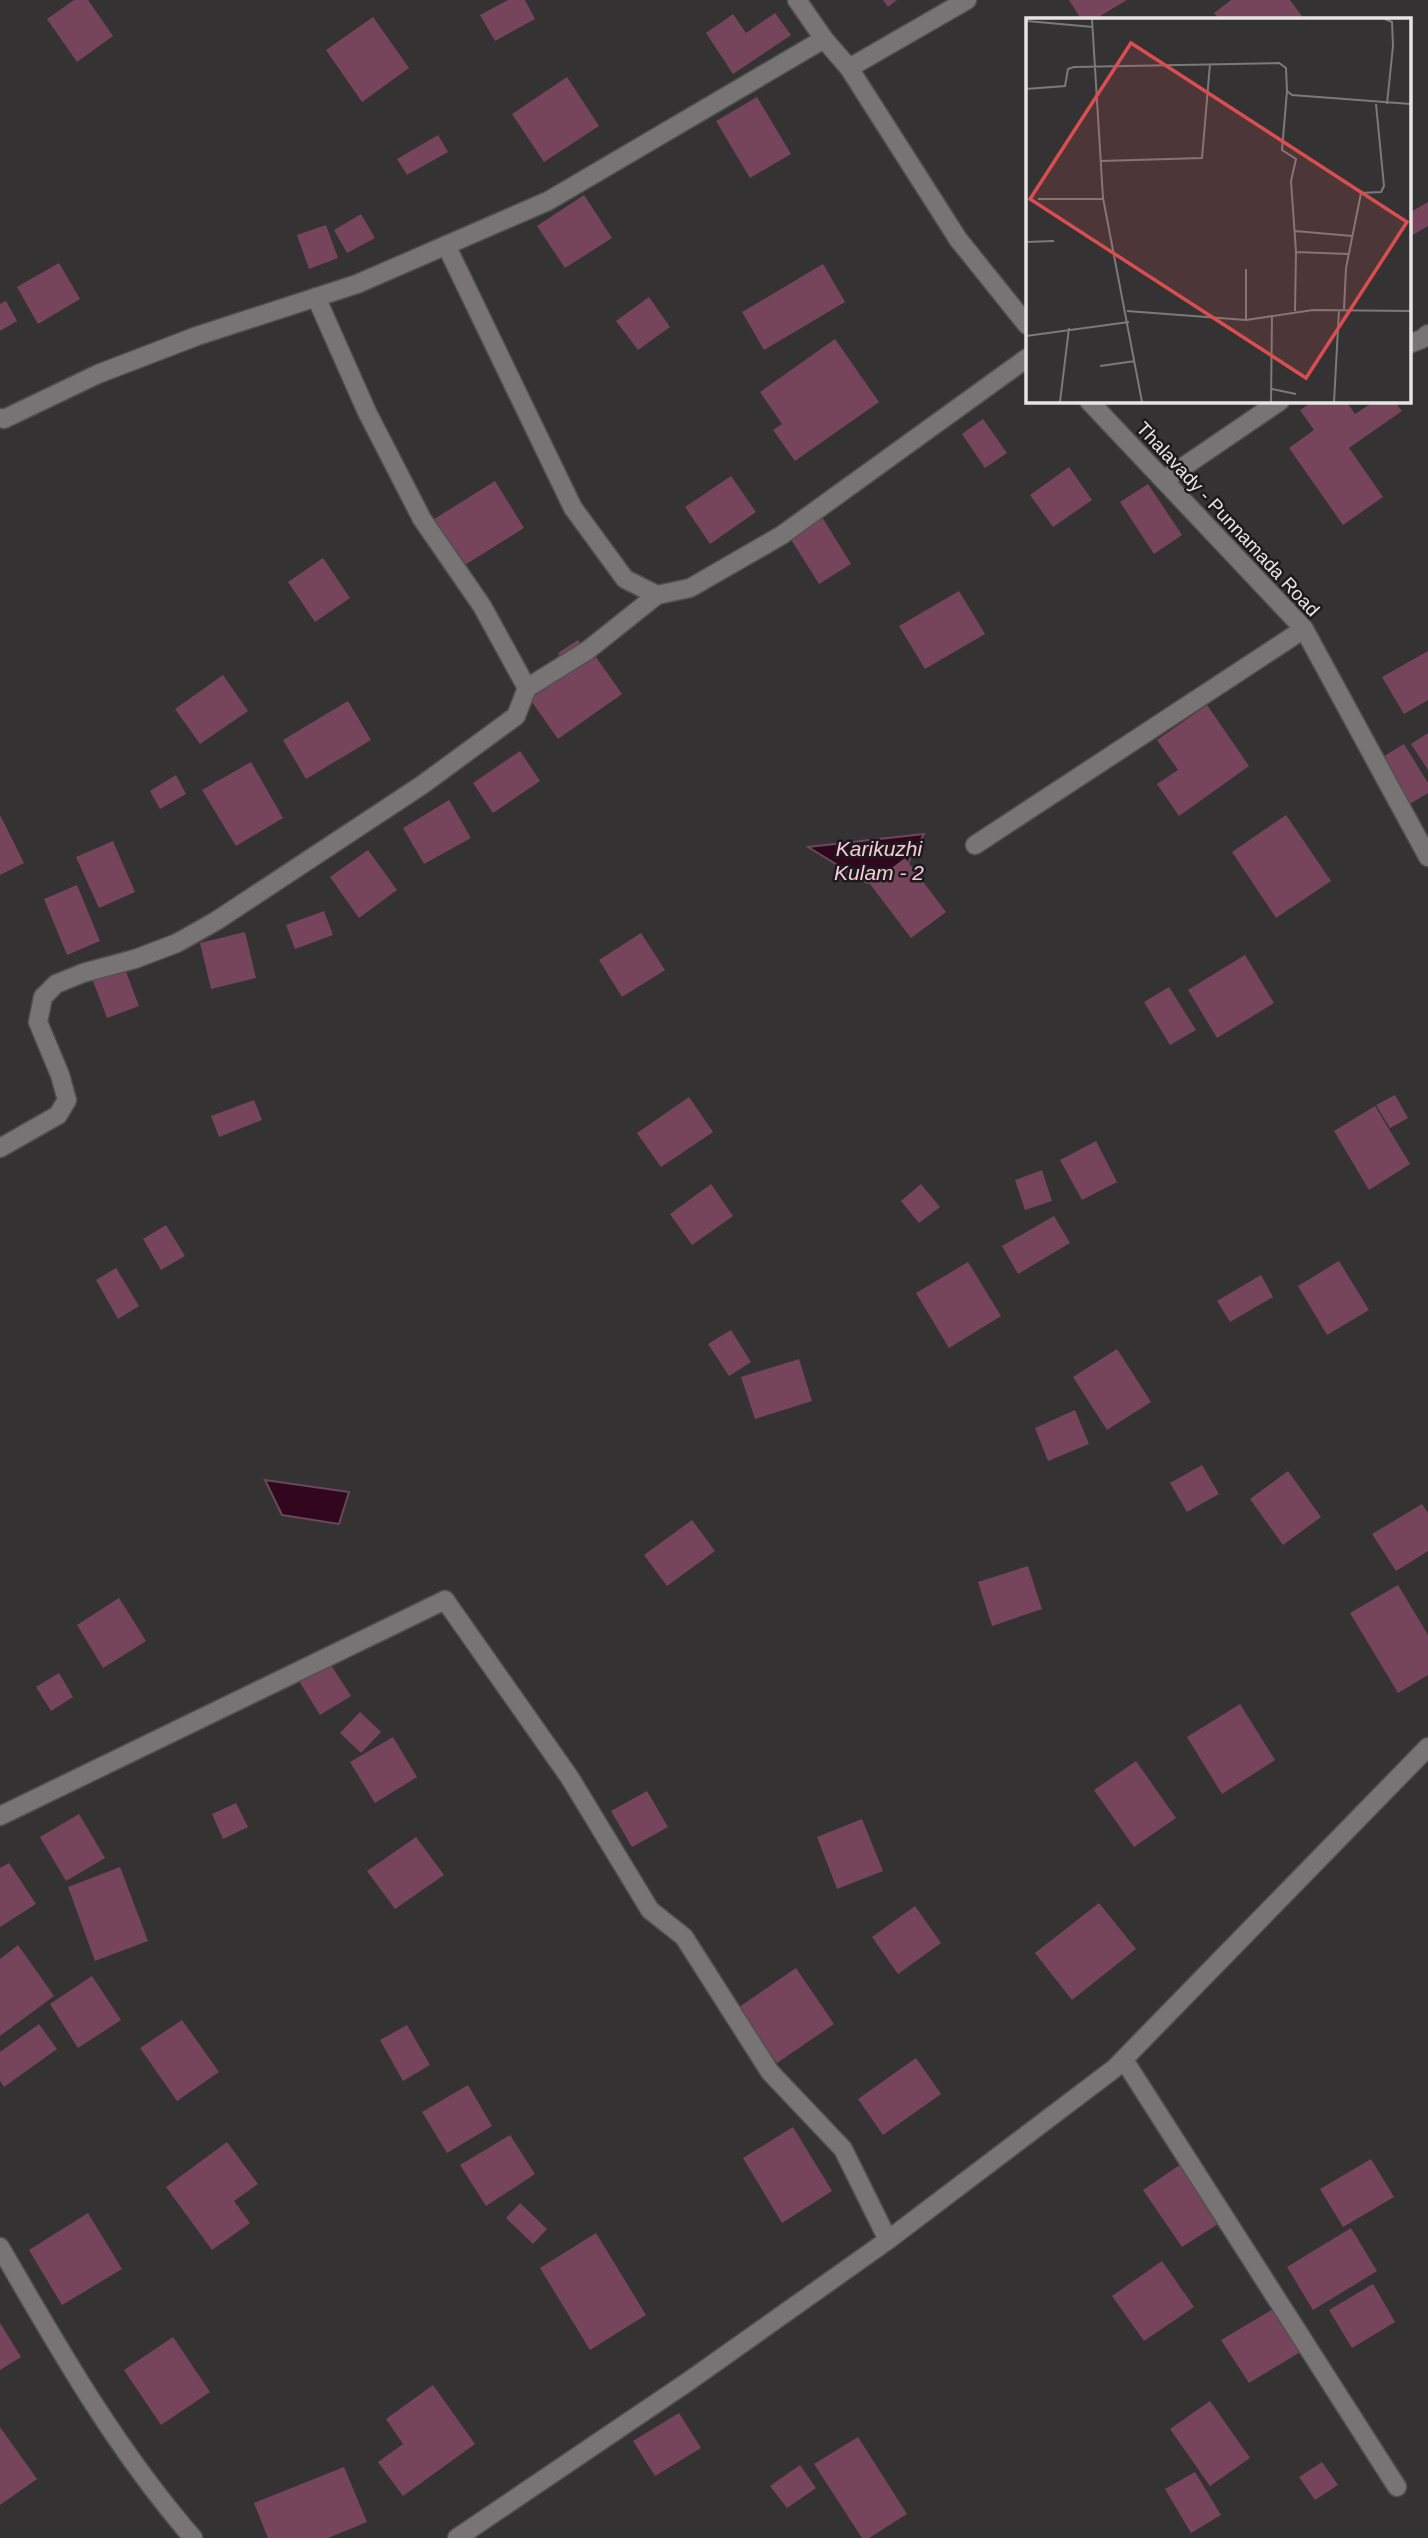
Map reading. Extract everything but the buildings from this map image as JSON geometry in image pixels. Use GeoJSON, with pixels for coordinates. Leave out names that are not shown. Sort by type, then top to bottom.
{"type":"FeatureCollection","features":[{"type":"Feature","properties":{"kind":"street"},"geometry":{"type":"LineString","coordinates":[[797,0],[824,39],[849,68],[958,239],[1026,324]]}},
{"type":"Feature","properties":{"kind":"street"},"geometry":{"type":"LineString","coordinates":[[849,68],[967,0]]}},
{"type":"Feature","properties":{"kind":"street"},"geometry":{"type":"LineString","coordinates":[[0,418],[4,419],[123,364],[197,336],[357,284],[548,201],[824,39]]}},
{"type":"Feature","properties":{"kind":"street"},"geometry":{"type":"LineString","coordinates":[[446,245],[573,508],[625,579],[657,595]]}},
{"type":"Feature","properties":{"kind":"street"},"geometry":{"type":"LineString","coordinates":[[316,297],[367,412],[422,519],[482,606],[527,688]]}},
{"type":"Feature","properties":{"kind":"street"},"geometry":{"type":"LineString","coordinates":[[1410,344],[1422,340],[1428,334]]}},
{"type":"Feature","properties":{"kind":"street"},"geometry":{"type":"LineString","coordinates":[[0,1149],[58,1115],[67,1100],[60,1075],[38,1022],[43,997],[56,984],[177,943],[216,921],[422,785],[508,722],[516,716],[527,688],[588,650],[657,595],[690,588],[782,535],[1026,359]]}},
{"type":"Feature","properties":{"kind":"street","name":"Thalavady - Punnamada Road"},"geometry":{"type":"LineString","coordinates":[[1090,402],[1304,629],[1428,857]]}},
{"type":"Feature","properties":{"kind":"street"},"geometry":{"type":"LineString","coordinates":[[1164,480],[1279,402]]}},
{"type":"Feature","properties":{"kind":"street"},"geometry":{"type":"LineString","coordinates":[[975,845],[1304,629]]}},
{"type":"Feature","properties":{"kind":"street"},"geometry":{"type":"LineString","coordinates":[[0,1816],[445,1600],[570,1778],[650,1910],[684,1937],[770,2072],[844,2149],[888,2240]]}},
{"type":"Feature","properties":{"kind":"street"},"geometry":{"type":"LineString","coordinates":[[457,2538],[688,2381],[888,2240],[1124,2060],[1428,1747]]}},
{"type":"Feature","properties":{"kind":"street"},"geometry":{"type":"LineString","coordinates":[[1124,2060],[1397,2487]]}},
{"type":"Feature","properties":{"kind":"street"},"geometry":{"type":"LineString","coordinates":[[0,2247],[100,2416],[161,2501],[193,2538]]}},
{"type":"Feature","properties":{"kind":"water","name":"Karikuzhi Kulam - 2"},"geometry":{"type":"Polygon","coordinates":[[[924,834],[898,880],[867,883],[808,847],[924,834]]]}},
{"type":"Feature","properties":{"kind":"water"},"geometry":{"type":"Polygon","coordinates":[[[265,1480],[349,1492],[339,1524],[282,1515],[265,1480]]]}}]}
